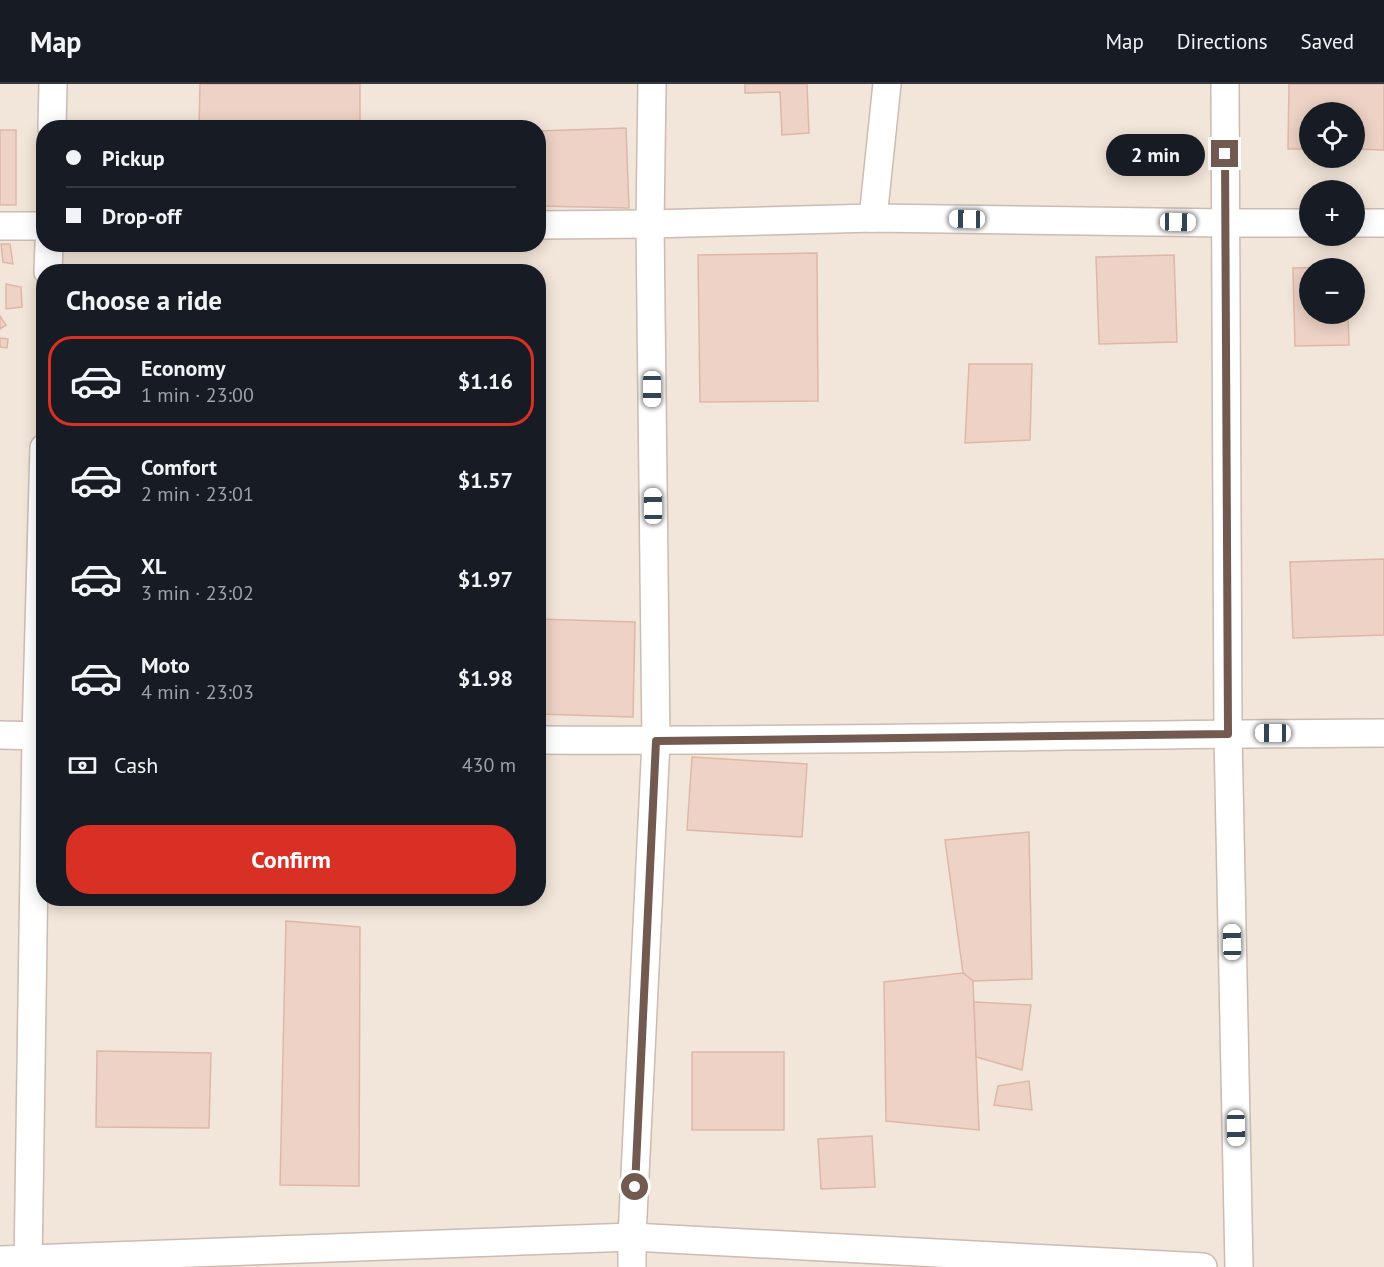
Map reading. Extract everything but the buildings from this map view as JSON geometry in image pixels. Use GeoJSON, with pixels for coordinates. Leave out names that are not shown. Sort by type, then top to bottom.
{"type":"FeatureCollection","features":[{"type":"Feature","properties":{"kind":"street"},"geometry":{"type":"LineString","coordinates":[[52,84],[52,120]]}},
{"type":"Feature","properties":{"kind":"street"},"geometry":{"type":"LineString","coordinates":[[632,1267],[656,741],[650,224],[652,84]]}},
{"type":"Feature","properties":{"kind":"street"},"geometry":{"type":"LineString","coordinates":[[873,218],[887,84]]}},
{"type":"Feature","properties":{"kind":"street"},"geometry":{"type":"LineString","coordinates":[[1225,84],[1228,734],[1239,1267]]}},
{"type":"Feature","properties":{"kind":"street"},"geometry":{"type":"LineString","coordinates":[[546,225],[873,218],[1299,223]]}},
{"type":"Feature","properties":{"kind":"street"},"geometry":{"type":"LineString","coordinates":[[1365,223],[1384,223]]}},
{"type":"Feature","properties":{"kind":"street"},"geometry":{"type":"LineString","coordinates":[[0,226],[36,226]]}},
{"type":"Feature","properties":{"kind":"street"},"geometry":{"type":"LineString","coordinates":[[546,740],[656,741],[1384,733]]}},
{"type":"Feature","properties":{"kind":"street"},"geometry":{"type":"LineString","coordinates":[[0,735],[36,736]]}},
{"type":"Feature","properties":{"kind":"street"},"geometry":{"type":"LineString","coordinates":[[28,1263],[36,906]]}},
{"type":"Feature","properties":{"kind":"street"},"geometry":{"type":"LineString","coordinates":[[0,1260],[28,1263],[632,1237],[1203,1267]]}},
{"type":"Feature","properties":{"kind":"shaded area"},"geometry":{"type":"Polygon","coordinates":[[[0,84],[1384,84],[1384,1267],[0,1267],[0,84]]]}},
{"type":"Feature","properties":{"kind":"route"},"geometry":{"type":"LineString","coordinates":[[635,1187],[656,741],[1228,734],[1225,154]]}}]}
